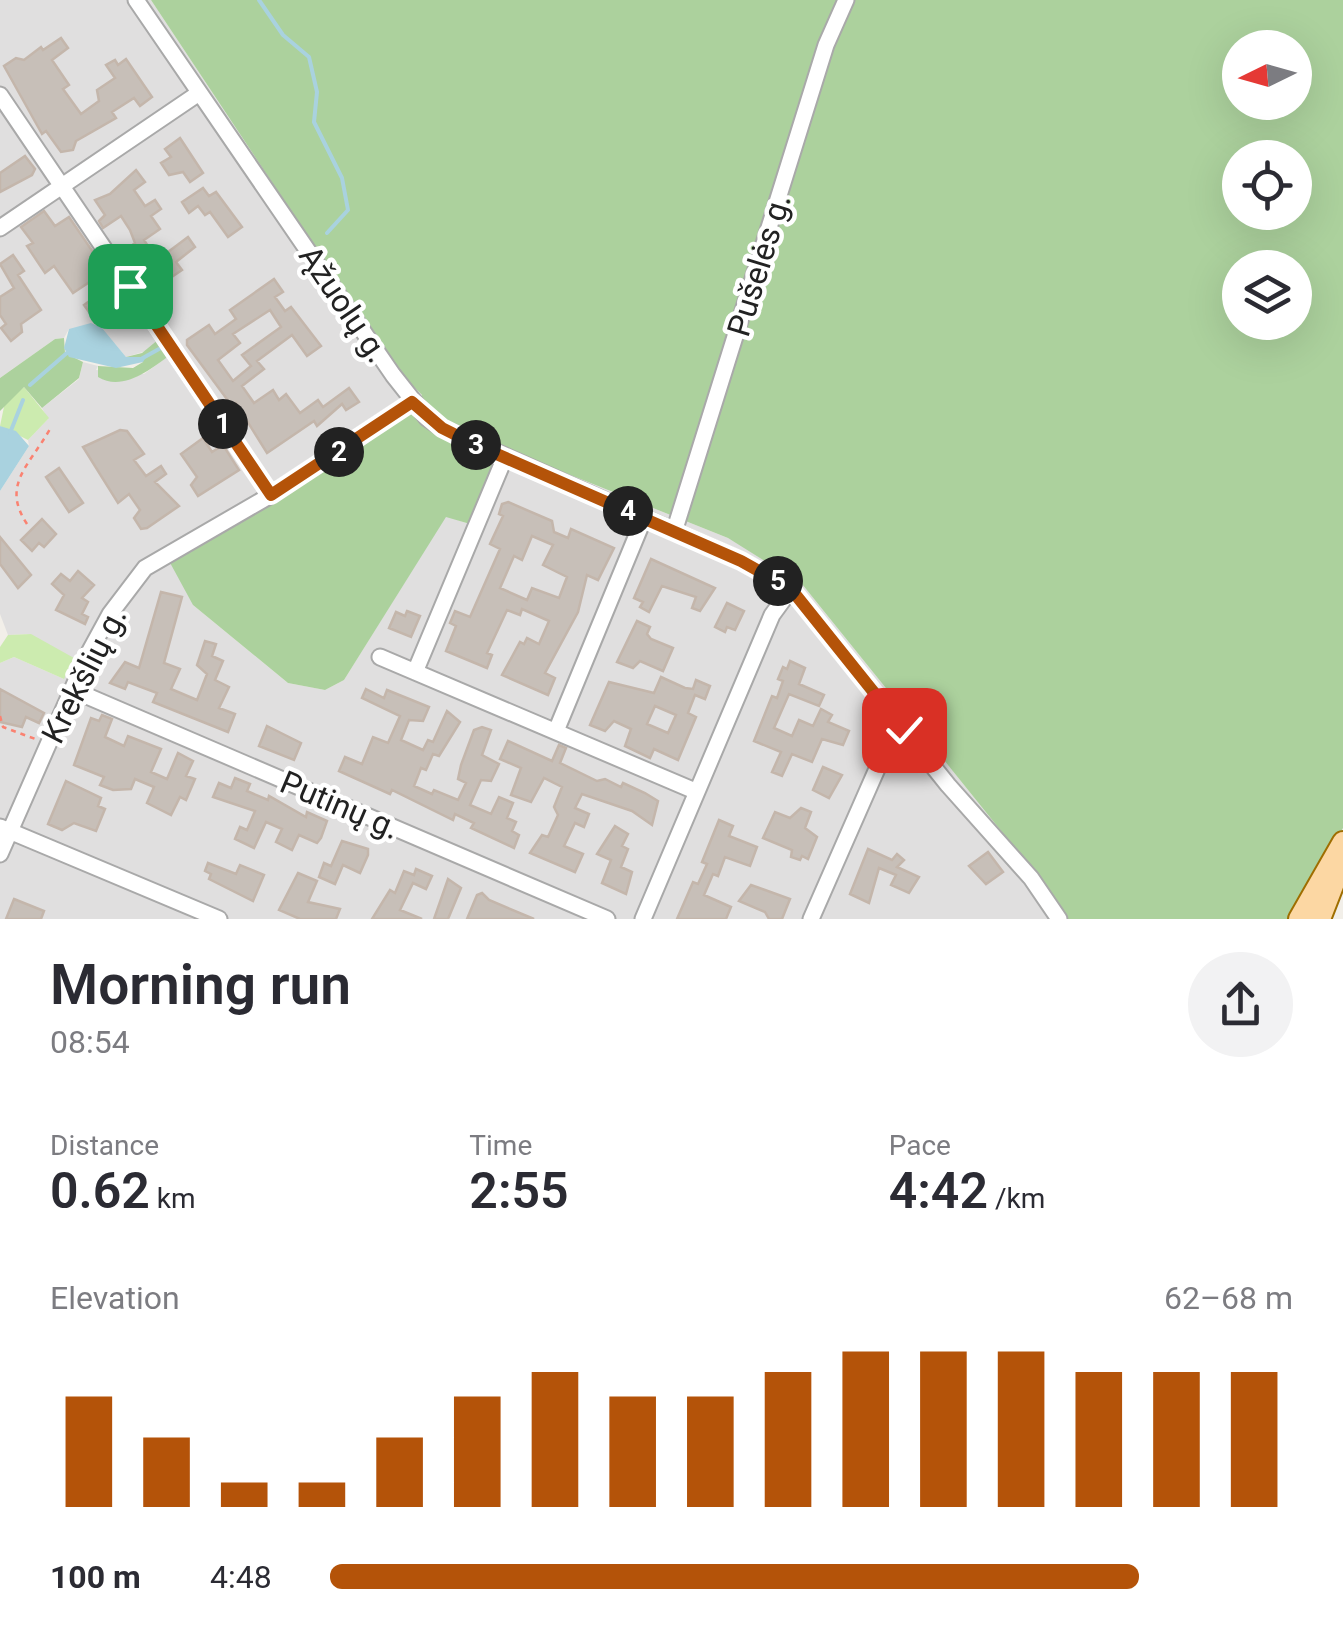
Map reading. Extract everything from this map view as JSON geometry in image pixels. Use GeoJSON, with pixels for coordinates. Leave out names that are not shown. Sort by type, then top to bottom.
{"type":"FeatureCollection","features":[{"type":"Feature","properties":{"kind":"main road"},"geometry":{"type":"LineString","coordinates":[[1299,919],[1343,842]]}},
{"type":"Feature","properties":{"kind":"main road"},"geometry":{"type":"LineString","coordinates":[[1320,919],[1343,860]]}},
{"type":"Feature","properties":{"kind":"street","name":"Ąžuolų g."},"geometry":{"type":"LineString","coordinates":[[136,0],[412,402],[442,428],[791,589],[904,730],[1031,878],[1059,919]]}},
{"type":"Feature","properties":{"kind":"street","name":"Pušelės g."},"geometry":{"type":"LineString","coordinates":[[674,532],[826,45],[846,0]]}},
{"type":"Feature","properties":{"kind":"street"},"geometry":{"type":"LineString","coordinates":[[0,228],[199,93]]}},
{"type":"Feature","properties":{"kind":"street"},"geometry":{"type":"LineString","coordinates":[[0,96],[271,495]]}},
{"type":"Feature","properties":{"kind":"street","name":"Krekšlių g."},"geometry":{"type":"LineString","coordinates":[[0,854],[5,829],[110,614],[145,568],[271,495],[412,402]]}},
{"type":"Feature","properties":{"kind":"street"},"geometry":{"type":"LineString","coordinates":[[415,672],[505,458]]}},
{"type":"Feature","properties":{"kind":"street"},"geometry":{"type":"LineString","coordinates":[[556,731],[644,518]]}},
{"type":"Feature","properties":{"kind":"street"},"geometry":{"type":"LineString","coordinates":[[643,919],[772,615],[791,589]]}},
{"type":"Feature","properties":{"kind":"street"},"geometry":{"type":"LineString","coordinates":[[380,657],[695,791]]}},
{"type":"Feature","properties":{"kind":"street","name":"Putinų g."},"geometry":{"type":"LineString","coordinates":[[72,690],[606,919]]}},
{"type":"Feature","properties":{"kind":"street"},"geometry":{"type":"LineString","coordinates":[[811,919],[884,753],[904,730]]}},
{"type":"Feature","properties":{"kind":"street"},"geometry":{"type":"LineString","coordinates":[[5,829],[219,919]]}},
{"type":"Feature","properties":{"kind":"path"},"geometry":{"type":"LineString","coordinates":[[27,524],[14,504],[14,490],[50,429]]}},
{"type":"Feature","properties":{"kind":"path"},"geometry":{"type":"LineString","coordinates":[[0,716],[3,726],[49,744]]}},
{"type":"Feature","properties":{"kind":"shaded area"},"geometry":{"type":"Polygon","coordinates":[[[0,0],[151,0],[395,368],[422,395],[404,417],[193,605],[288,683],[325,690],[344,680],[446,516],[469,524],[503,448],[728,538],[773,562],[802,584],[1031,868],[1064,919],[0,919],[0,663],[14,657],[64,679],[31,634],[8,635],[0,614],[0,491],[29,446],[28,440],[48,419],[42,408],[79,379],[83,362],[98,366],[96,370],[144,374],[170,355],[146,351],[126,357],[115,344],[69,329],[64,338],[55,339],[0,378],[0,0]]]}},
{"type":"Feature","properties":{"kind":"green space"},"geometry":{"type":"Polygon","coordinates":[[[151,0],[1343,0],[1343,828],[1298,919],[1064,919],[1031,868],[802,584],[728,538],[503,448],[470,524],[446,517],[344,680],[325,690],[288,683],[193,605],[168,559],[339,463],[400,418],[422,395],[395,368],[151,0]]]}},
{"type":"Feature","properties":{"kind":"green space"},"geometry":{"type":"Polygon","coordinates":[[[64,338],[65,353],[83,362],[79,378],[42,408],[24,387],[0,411],[0,378],[55,339],[64,338]]]}},
{"type":"Feature","properties":{"kind":"green space"},"geometry":{"type":"Polygon","coordinates":[[[159,339],[170,355],[145,373],[117,382],[98,377],[98,366],[133,368],[143,362],[126,357],[142,353],[159,339]]]}},
{"type":"Feature","properties":{"kind":"green space"},"geometry":{"type":"Polygon","coordinates":[[[24,387],[49,418],[28,440],[0,426],[5,402],[24,387]]]}},
{"type":"Feature","properties":{"kind":"green space"},"geometry":{"type":"Polygon","coordinates":[[[31,634],[74,658],[64,679],[14,657],[0,663],[0,647],[8,635],[31,634]]]}},
{"type":"Feature","properties":{"kind":"water"},"geometry":{"type":"Polygon","coordinates":[[[91,323],[102,328],[126,357],[146,357],[143,362],[116,368],[69,357],[64,348],[69,329],[91,323]]]}},
{"type":"Feature","properties":{"kind":"water"},"geometry":{"type":"Polygon","coordinates":[[[0,426],[16,431],[29,446],[0,491],[0,426]]]}},
{"type":"Feature","properties":{"kind":"building"},"geometry":{"type":"Polygon","coordinates":[[[61,38],[68,48],[52,60],[69,85],[63,89],[81,114],[99,101],[97,90],[115,78],[106,65],[115,60],[118,65],[126,59],[152,97],[140,106],[134,98],[112,112],[116,118],[76,141],[73,150],[61,152],[46,131],[42,134],[4,66],[16,58],[24,60],[61,38]]]}},
{"type":"Feature","properties":{"kind":"building"},"geometry":{"type":"Polygon","coordinates":[[[180,138],[203,173],[190,182],[183,172],[169,175],[161,163],[171,157],[165,149],[180,138]]]}},
{"type":"Feature","properties":{"kind":"building"},"geometry":{"type":"Polygon","coordinates":[[[25,156],[35,169],[32,175],[0,192],[0,173],[25,156]]]}},
{"type":"Feature","properties":{"kind":"building"},"geometry":{"type":"Polygon","coordinates":[[[136,170],[145,182],[134,190],[145,206],[155,200],[161,209],[151,216],[160,229],[144,240],[151,251],[135,262],[127,249],[135,243],[121,216],[103,228],[99,221],[105,215],[95,200],[110,194],[136,170]]]}},
{"type":"Feature","properties":{"kind":"building"},"geometry":{"type":"Polygon","coordinates":[[[203,188],[209,196],[216,192],[242,227],[228,237],[210,212],[205,215],[198,206],[189,213],[182,202],[203,188]]]}},
{"type":"Feature","properties":{"kind":"building"},"geometry":{"type":"Polygon","coordinates":[[[44,211],[55,226],[69,217],[106,271],[73,293],[54,266],[45,273],[27,246],[33,243],[21,227],[44,211]]]}},
{"type":"Feature","properties":{"kind":"building"},"geometry":{"type":"Polygon","coordinates":[[[188,237],[195,247],[176,262],[182,270],[154,289],[146,277],[164,263],[160,258],[188,237]]]}},
{"type":"Feature","properties":{"kind":"building"},"geometry":{"type":"Polygon","coordinates":[[[13,255],[24,271],[18,275],[41,310],[21,324],[22,332],[11,341],[1,328],[6,324],[0,315],[0,297],[14,288],[0,264],[13,255]]]}},
{"type":"Feature","properties":{"kind":"building"},"geometry":{"type":"Polygon","coordinates":[[[274,279],[283,292],[275,297],[285,311],[291,307],[321,346],[307,356],[292,335],[257,361],[264,369],[242,386],[254,403],[273,390],[279,400],[286,394],[300,413],[318,400],[323,407],[349,388],[359,402],[346,410],[342,404],[317,426],[314,421],[267,453],[236,403],[232,406],[187,345],[187,340],[209,325],[215,334],[236,319],[230,310],[274,279]],[[270,310],[233,334],[240,343],[218,360],[233,381],[251,366],[242,355],[281,327],[270,310]]]}},
{"type":"Feature","properties":{"kind":"building"},"geometry":{"type":"Polygon","coordinates":[[[114,283],[130,310],[120,317],[110,303],[92,316],[84,305],[114,283]]]}},
{"type":"Feature","properties":{"kind":"building"},"geometry":{"type":"Polygon","coordinates":[[[120,430],[127,431],[144,454],[134,460],[146,476],[161,466],[166,474],[155,482],[179,506],[147,528],[141,529],[134,518],[140,510],[129,494],[118,503],[83,447],[120,430]]]}},
{"type":"Feature","properties":{"kind":"building"},"geometry":{"type":"Polygon","coordinates":[[[203,438],[212,452],[223,445],[239,470],[198,496],[191,485],[197,477],[181,454],[203,438]]]}},
{"type":"Feature","properties":{"kind":"building"},"geometry":{"type":"Polygon","coordinates":[[[59,468],[83,503],[69,512],[46,477],[59,468]]]}},
{"type":"Feature","properties":{"kind":"building"},"geometry":{"type":"Polygon","coordinates":[[[508,502],[552,521],[554,532],[568,538],[571,529],[614,548],[598,580],[587,575],[578,612],[545,673],[555,678],[548,695],[502,675],[520,642],[524,644],[527,638],[539,644],[549,621],[522,609],[520,615],[507,610],[487,653],[492,655],[487,668],[446,651],[456,626],[450,623],[455,611],[470,617],[500,549],[490,544],[503,516],[499,514],[502,504],[508,502]],[[532,536],[522,560],[514,556],[500,588],[527,600],[532,588],[559,598],[567,577],[543,565],[553,545],[532,536]]]}},
{"type":"Feature","properties":{"kind":"building"},"geometry":{"type":"Polygon","coordinates":[[[42,519],[56,534],[44,547],[39,543],[32,551],[21,540],[42,519]]]}},
{"type":"Feature","properties":{"kind":"building"},"geometry":{"type":"Polygon","coordinates":[[[0,537],[31,575],[18,588],[0,564],[0,537]]]}},
{"type":"Feature","properties":{"kind":"building"},"geometry":{"type":"Polygon","coordinates":[[[651,559],[715,588],[700,611],[692,608],[696,597],[662,586],[649,612],[640,607],[643,602],[634,598],[651,559]]]}},
{"type":"Feature","properties":{"kind":"building"},"geometry":{"type":"Polygon","coordinates":[[[78,571],[94,585],[82,598],[88,602],[82,614],[88,617],[85,624],[56,610],[64,595],[52,584],[61,574],[70,581],[78,571]]]}},
{"type":"Feature","properties":{"kind":"building"},"geometry":{"type":"Polygon","coordinates":[[[161,592],[182,597],[164,663],[180,669],[171,689],[197,700],[207,674],[197,665],[205,641],[216,644],[212,656],[223,661],[215,680],[229,687],[219,708],[235,714],[228,732],[153,702],[157,693],[128,682],[125,689],[110,683],[125,662],[139,668],[161,592]]]}},
{"type":"Feature","properties":{"kind":"building"},"geometry":{"type":"Polygon","coordinates":[[[727,603],[744,611],[735,630],[727,627],[725,632],[715,627],[727,603]]]}},
{"type":"Feature","properties":{"kind":"building"},"geometry":{"type":"Polygon","coordinates":[[[407,611],[420,616],[411,637],[389,628],[396,612],[405,616],[407,611]]]}},
{"type":"Feature","properties":{"kind":"building"},"geometry":{"type":"Polygon","coordinates":[[[637,621],[650,627],[647,634],[651,639],[673,648],[663,671],[640,661],[633,668],[617,662],[637,621]]]}},
{"type":"Feature","properties":{"kind":"building"},"geometry":{"type":"Polygon","coordinates":[[[790,661],[805,668],[799,684],[824,695],[819,706],[789,694],[774,728],[792,736],[799,720],[813,726],[821,709],[832,715],[828,722],[849,731],[843,745],[822,739],[812,762],[792,754],[782,776],[772,772],[781,752],[754,741],[772,696],[777,698],[783,667],[787,669],[790,661]]]}},
{"type":"Feature","properties":{"kind":"building"},"geometry":{"type":"Polygon","coordinates":[[[661,677],[685,688],[693,689],[696,680],[710,686],[705,699],[695,695],[688,713],[696,717],[678,760],[654,749],[650,758],[625,746],[631,729],[614,721],[605,731],[590,725],[609,682],[654,693],[661,677]],[[655,706],[647,724],[668,733],[676,715],[655,706]]]}},
{"type":"Feature","properties":{"kind":"building"},"geometry":{"type":"Polygon","coordinates":[[[0,689],[44,713],[39,723],[26,717],[22,727],[0,722],[0,689]]]}},
{"type":"Feature","properties":{"kind":"building"},"geometry":{"type":"Polygon","coordinates":[[[366,689],[384,698],[387,690],[429,707],[423,721],[409,720],[401,740],[423,750],[428,740],[433,742],[447,711],[460,722],[439,756],[433,754],[426,770],[421,768],[414,786],[432,794],[434,790],[458,800],[466,783],[458,779],[461,765],[474,730],[491,730],[482,755],[499,764],[491,781],[481,780],[470,805],[491,814],[499,797],[513,803],[507,818],[516,822],[512,831],[519,835],[514,848],[471,828],[474,823],[455,814],[453,820],[392,790],[390,794],[339,771],[345,757],[362,764],[373,737],[388,743],[400,716],[362,698],[366,689]]]}},
{"type":"Feature","properties":{"kind":"building"},"geometry":{"type":"Polygon","coordinates":[[[102,715],[112,719],[105,737],[124,746],[128,736],[161,749],[151,772],[167,779],[178,753],[193,761],[186,776],[195,779],[186,800],[180,797],[171,815],[147,803],[154,787],[135,779],[131,789],[113,790],[100,785],[104,777],[74,765],[91,718],[99,721],[102,715]]]}},
{"type":"Feature","properties":{"kind":"building"},"geometry":{"type":"Polygon","coordinates":[[[267,726],[301,743],[294,760],[259,746],[267,726]]]}},
{"type":"Feature","properties":{"kind":"building"},"geometry":{"type":"Polygon","coordinates":[[[508,741],[552,761],[559,745],[566,748],[560,763],[597,781],[605,779],[621,787],[623,783],[645,793],[658,801],[652,825],[632,811],[582,794],[575,808],[589,814],[584,827],[575,823],[564,846],[583,854],[575,872],[530,853],[542,835],[548,837],[558,815],[554,807],[562,787],[544,778],[531,802],[511,795],[521,768],[500,759],[508,741]]]}},
{"type":"Feature","properties":{"kind":"building"},"geometry":{"type":"Polygon","coordinates":[[[823,767],[842,775],[829,798],[813,790],[823,767]]]}},
{"type":"Feature","properties":{"kind":"building"},"geometry":{"type":"Polygon","coordinates":[[[235,778],[250,784],[247,791],[268,800],[269,796],[306,817],[307,812],[327,821],[321,838],[317,843],[299,835],[292,850],[276,842],[282,829],[266,822],[254,848],[235,839],[240,827],[247,830],[255,811],[213,797],[219,783],[231,788],[235,778]]]}},
{"type":"Feature","properties":{"kind":"building"},"geometry":{"type":"Polygon","coordinates":[[[66,781],[101,798],[98,806],[105,809],[96,831],[74,823],[62,830],[48,824],[66,781]]]}},
{"type":"Feature","properties":{"kind":"building"},"geometry":{"type":"Polygon","coordinates":[[[801,808],[811,812],[805,828],[817,837],[808,859],[802,856],[800,860],[791,857],[792,850],[763,838],[775,812],[790,818],[801,808]]]}},
{"type":"Feature","properties":{"kind":"building"},"geometry":{"type":"Polygon","coordinates":[[[719,820],[733,826],[729,836],[757,847],[750,866],[725,857],[718,876],[713,874],[704,895],[731,907],[726,919],[677,919],[693,882],[698,884],[707,864],[702,862],[719,820]]]}},
{"type":"Feature","properties":{"kind":"building"},"geometry":{"type":"Polygon","coordinates":[[[615,826],[628,834],[622,846],[628,849],[621,867],[632,872],[626,894],[602,883],[611,860],[597,854],[615,826]]]}},
{"type":"Feature","properties":{"kind":"building"},"geometry":{"type":"Polygon","coordinates":[[[342,841],[368,849],[368,855],[360,873],[343,865],[335,884],[319,877],[324,863],[331,866],[342,841]]]}},
{"type":"Feature","properties":{"kind":"building"},"geometry":{"type":"Polygon","coordinates":[[[868,849],[892,860],[897,854],[904,860],[897,867],[919,877],[909,893],[891,885],[896,875],[879,868],[869,903],[850,894],[868,849]]]}},
{"type":"Feature","properties":{"kind":"building"},"geometry":{"type":"Polygon","coordinates":[[[988,852],[1003,872],[986,884],[969,866],[988,852]]]}},
{"type":"Feature","properties":{"kind":"building"},"geometry":{"type":"Polygon","coordinates":[[[208,863],[236,874],[240,865],[264,875],[253,901],[209,879],[211,874],[205,871],[208,863]]]}},
{"type":"Feature","properties":{"kind":"building"},"geometry":{"type":"Polygon","coordinates":[[[416,869],[432,876],[426,889],[413,883],[400,910],[422,919],[372,919],[390,890],[395,893],[404,871],[414,875],[416,869]]]}},
{"type":"Feature","properties":{"kind":"building"},"geometry":{"type":"Polygon","coordinates":[[[298,873],[317,881],[308,902],[340,909],[336,919],[300,919],[279,910],[298,873]]]}},
{"type":"Feature","properties":{"kind":"building"},"geometry":{"type":"Polygon","coordinates":[[[448,879],[461,888],[448,919],[434,919],[448,879]]]}},
{"type":"Feature","properties":{"kind":"building"},"geometry":{"type":"Polygon","coordinates":[[[751,885],[790,899],[782,919],[769,919],[765,912],[739,901],[751,885]]]}},
{"type":"Feature","properties":{"kind":"building"},"geometry":{"type":"Polygon","coordinates":[[[482,893],[489,900],[534,919],[467,919],[477,895],[482,893]]]}},
{"type":"Feature","properties":{"kind":"building"},"geometry":{"type":"Polygon","coordinates":[[[14,899],[44,911],[41,919],[6,919],[14,899]]]}},
{"type":"Feature","properties":{"kind":"waterway"},"geometry":{"type":"LineString","coordinates":[[259,0],[283,35],[309,57],[317,92],[314,122],[342,178],[348,210],[327,233]]}},
{"type":"Feature","properties":{"kind":"waterway"},"geometry":{"type":"LineString","coordinates":[[141,359],[159,349]]}},
{"type":"Feature","properties":{"kind":"waterway"},"geometry":{"type":"LineString","coordinates":[[30,385],[68,352]]}},
{"type":"Feature","properties":{"kind":"waterway"},"geometry":{"type":"LineString","coordinates":[[10,433],[23,400]]}},
{"type":"Feature","properties":{"kind":"route"},"geometry":{"type":"LineString","coordinates":[[130,286],[271,495],[395,417],[412,402],[427,418],[476,445],[741,561],[791,589],[904,730]]}}]}
